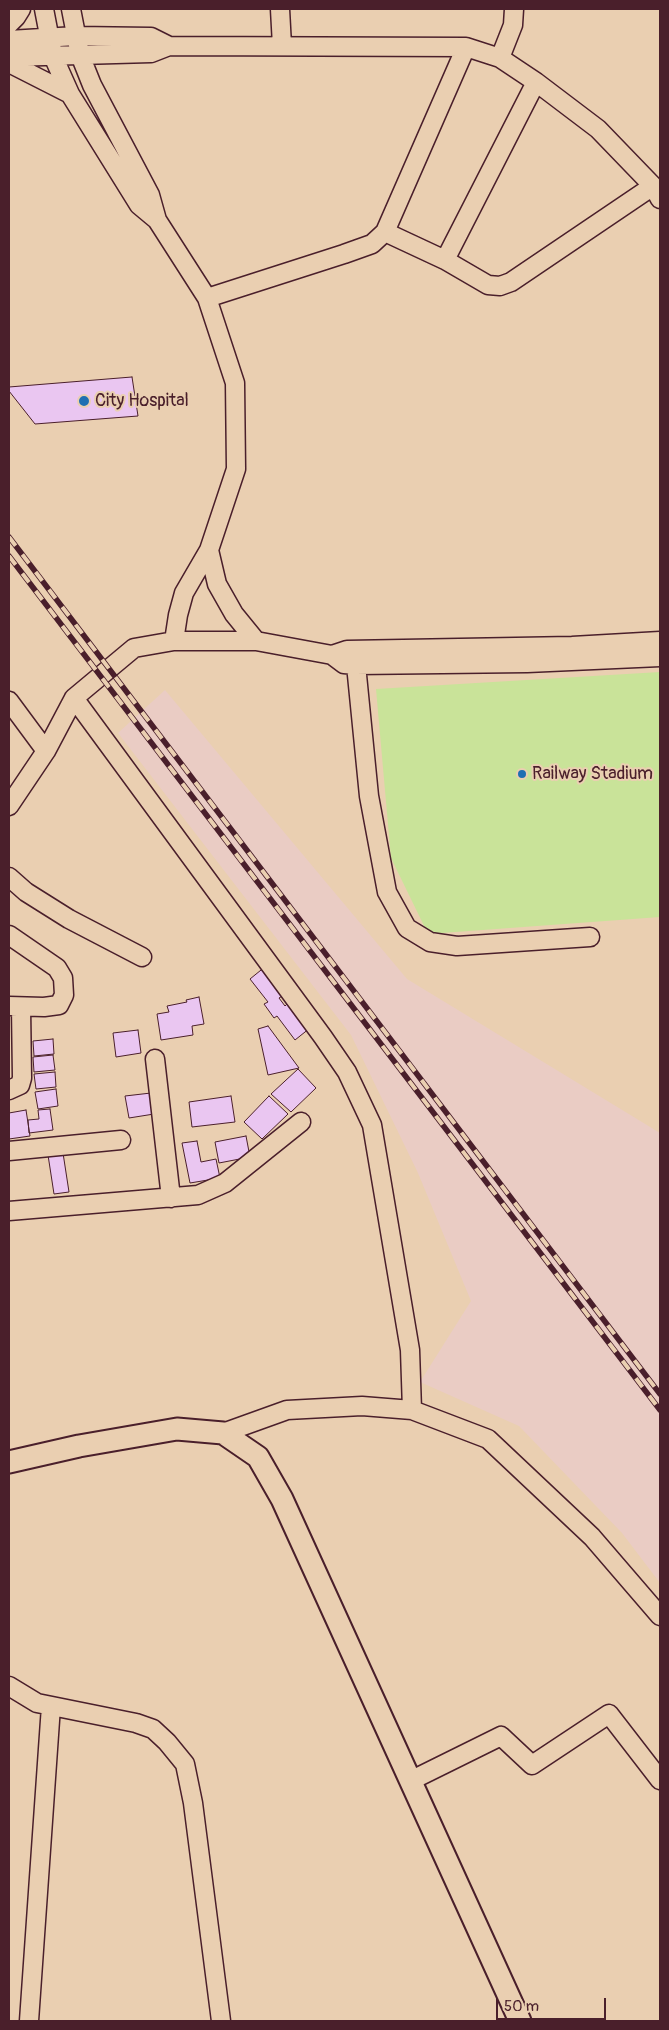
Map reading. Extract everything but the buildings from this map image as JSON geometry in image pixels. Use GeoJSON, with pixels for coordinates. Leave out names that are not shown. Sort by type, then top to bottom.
{"type":"FeatureCollection","features":[{"type":"Feature","properties":{"kind":"main road"},"geometry":{"type":"LineString","coordinates":[[9,1462],[79,1446],[177,1429],[223,1433],[258,1458],[282,1499],[520,2021]]}},
{"type":"Feature","properties":{"kind":"street"},"geometry":{"type":"LineString","coordinates":[[9,24],[21,9]]}},
{"type":"Feature","properties":{"kind":"street"},"geometry":{"type":"LineString","coordinates":[[44,9],[53,56],[70,94],[139,204],[157,220],[207,298],[235,383],[236,469],[208,550],[184,593],[174,641]]}},
{"type":"Feature","properties":{"kind":"street"},"geometry":{"type":"LineString","coordinates":[[71,9],[80,55],[92,85],[150,195],[157,220]]}},
{"type":"Feature","properties":{"kind":"street"},"geometry":{"type":"LineString","coordinates":[[280,9],[282,46]]}},
{"type":"Feature","properties":{"kind":"street"},"geometry":{"type":"LineString","coordinates":[[500,58],[513,25],[514,9]]}},
{"type":"Feature","properties":{"kind":"street"},"geometry":{"type":"LineString","coordinates":[[9,40],[76,36],[151,37],[169,46]]}},
{"type":"Feature","properties":{"kind":"street"},"geometry":{"type":"LineString","coordinates":[[9,57],[151,53],[169,46],[466,47],[500,58],[536,82],[598,129],[656,193],[511,282],[500,286],[488,285],[446,260],[385,232]]}},
{"type":"Feature","properties":{"kind":"street"},"geometry":{"type":"LineString","coordinates":[[207,298],[372,244],[385,232],[466,47]]}},
{"type":"Feature","properties":{"kind":"street"},"geometry":{"type":"LineString","coordinates":[[9,63],[70,94]]}},
{"type":"Feature","properties":{"kind":"street"},"geometry":{"type":"LineString","coordinates":[[446,260],[536,82]]}},
{"type":"Feature","properties":{"kind":"street"},"geometry":{"type":"LineString","coordinates":[[208,550],[217,584],[234,614],[256,641]]}},
{"type":"Feature","properties":{"kind":"street"},"geometry":{"type":"LineString","coordinates":[[9,806],[46,752],[74,698],[134,648],[174,641],[256,641],[332,655],[344,664],[356,665],[527,663],[660,657]]}},
{"type":"Feature","properties":{"kind":"street"},"geometry":{"type":"LineString","coordinates":[[332,655],[347,650],[572,646],[660,641]]}},
{"type":"Feature","properties":{"kind":"street"},"geometry":{"type":"LineString","coordinates":[[356,665],[369,796],[385,882],[387,892],[407,928],[430,942],[457,946],[590,937]]}},
{"type":"Feature","properties":{"kind":"street"},"geometry":{"type":"LineString","coordinates":[[74,698],[323,1036],[347,1072],[372,1125],[410,1350],[412,1410]]}},
{"type":"Feature","properties":{"kind":"street"},"geometry":{"type":"LineString","coordinates":[[9,701],[46,752]]}},
{"type":"Feature","properties":{"kind":"street"},"geometry":{"type":"LineString","coordinates":[[9,877],[26,892],[69,919],[142,957]]}},
{"type":"Feature","properties":{"kind":"street"},"geometry":{"type":"LineString","coordinates":[[9,934],[57,968],[63,978],[64,995],[59,1005],[44,1007],[15,1006],[22,1078],[20,1085],[9,1090]]}},
{"type":"Feature","properties":{"kind":"street"},"geometry":{"type":"LineString","coordinates":[[155,1059],[170,1198]]}},
{"type":"Feature","properties":{"kind":"street"},"geometry":{"type":"LineString","coordinates":[[9,1211],[198,1195],[225,1183],[301,1122]]}},
{"type":"Feature","properties":{"kind":"street"},"geometry":{"type":"LineString","coordinates":[[9,1151],[121,1140]]}},
{"type":"Feature","properties":{"kind":"street"},"geometry":{"type":"LineString","coordinates":[[223,1433],[287,1410],[362,1406],[412,1410],[488,1439],[592,1537],[660,1616]]}},
{"type":"Feature","properties":{"kind":"street"},"geometry":{"type":"LineString","coordinates":[[9,1686],[37,1703],[136,1723],[153,1730],[167,1742],[185,1764],[193,1803],[221,2021]]}},
{"type":"Feature","properties":{"kind":"street"},"geometry":{"type":"LineString","coordinates":[[29,2021],[51,1706]]}},
{"type":"Feature","properties":{"kind":"street"},"geometry":{"type":"LineString","coordinates":[[410,1781],[501,1736],[532,1765],[609,1714],[660,1780]]}},
{"type":"Feature","properties":{"kind":"shaded area"},"geometry":{"type":"Polygon","coordinates":[[[165,690],[407,979],[660,1133],[660,1583],[622,1533],[519,1426],[420,1382],[471,1301],[418,1173],[351,1035],[118,733],[165,690]]]}},
{"type":"Feature","properties":{"kind":"green space","name":"Railway Stadium"},"geometry":{"type":"Polygon","coordinates":[[[660,672],[660,917],[428,934],[391,858],[376,689],[660,672]]]}},
{"type":"Feature","properties":{"kind":"railway"},"geometry":{"type":"LineString","coordinates":[[9,537],[660,1394]]}},
{"type":"Feature","properties":{"kind":"railway"},"geometry":{"type":"LineString","coordinates":[[9,556],[660,1410]]}},
{"type":"Feature","properties":{"kind":"place","name":"City Hospital"},"geometry":{"type":"Point","coordinates":[84,401]}},
{"type":"Feature","properties":{"kind":"place","name":"Railway Stadium"},"geometry":{"type":"Point","coordinates":[522,774]}}]}
